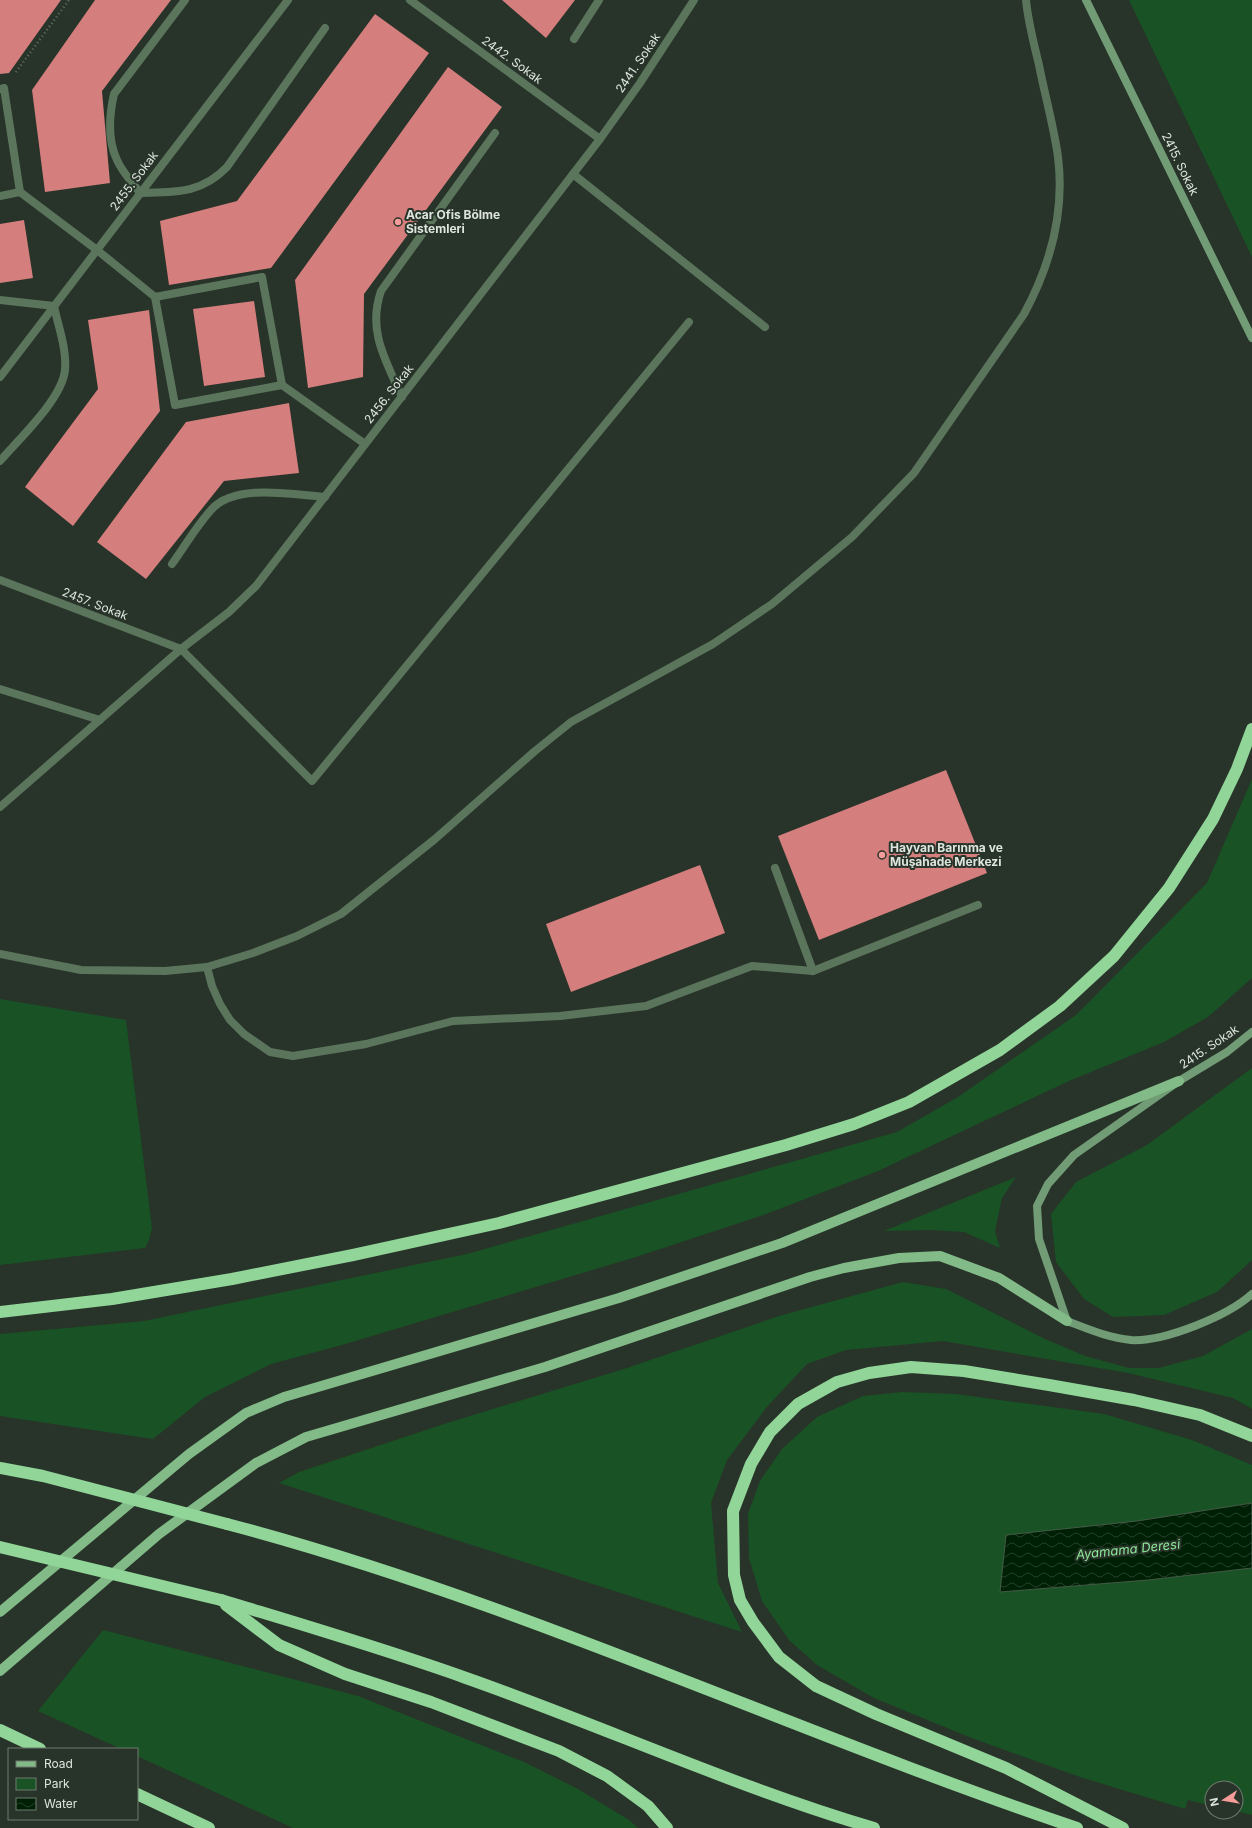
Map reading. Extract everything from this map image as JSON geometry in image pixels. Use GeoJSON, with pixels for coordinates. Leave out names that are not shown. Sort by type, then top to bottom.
{"type":"FeatureCollection","features":[{"type":"Feature","properties":{"kind":"highway"},"geometry":{"type":"LineString","coordinates":[[0,1312],[112,1299],[232,1279],[353,1255],[499,1223],[786,1145],[854,1124],[909,1102],[1000,1050],[1060,1006],[1114,956],[1169,888],[1213,819],[1237,769],[1252,729]]}},
{"type":"Feature","properties":{"kind":"highway"},"geometry":{"type":"LineString","coordinates":[[1123,1828],[1006,1768],[889,1720],[816,1686],[779,1657],[740,1600],[734,1575],[733,1511],[751,1464],[770,1432],[798,1404],[837,1382],[883,1371],[911,1367],[964,1371],[1095,1393],[1200,1415],[1252,1436]]}},
{"type":"Feature","properties":{"kind":"highway"},"geometry":{"type":"LineString","coordinates":[[0,1468],[43,1476],[273,1536],[342,1557],[530,1620],[982,1795],[1077,1828]]}},
{"type":"Feature","properties":{"kind":"highway"},"geometry":{"type":"LineString","coordinates":[[0,1547],[221,1600],[332,1633],[466,1678],[812,1810],[874,1828]]}},
{"type":"Feature","properties":{"kind":"highway"},"geometry":{"type":"LineString","coordinates":[[221,1600],[279,1645],[344,1674],[431,1702],[559,1751],[607,1776],[648,1806],[667,1828]]}},
{"type":"Feature","properties":{"kind":"highway"},"geometry":{"type":"LineString","coordinates":[[0,1730],[38,1748]]}},
{"type":"Feature","properties":{"kind":"highway"},"geometry":{"type":"LineString","coordinates":[[138,1794],[210,1828]]}},
{"type":"Feature","properties":{"kind":"main road","name":"2415. Sokak"},"geometry":{"type":"LineString","coordinates":[[1086,0],[1252,338]]}},
{"type":"Feature","properties":{"kind":"main road","name":"2415. Sokak"},"geometry":{"type":"LineString","coordinates":[[1067,1321],[1040,1239],[1037,1206],[1048,1184],[1074,1155],[1179,1081],[1227,1052],[1252,1032]]}},
{"type":"Feature","properties":{"kind":"main road"},"geometry":{"type":"LineString","coordinates":[[0,1612],[189,1454],[246,1413],[284,1397],[619,1298],[782,1243],[1179,1081]]}},
{"type":"Feature","properties":{"kind":"main road"},"geometry":{"type":"LineString","coordinates":[[0,1671],[159,1534],[256,1463],[306,1437],[545,1367],[810,1277],[844,1268],[899,1258],[940,1256],[999,1278],[1067,1321],[1100,1334],[1132,1340],[1162,1337],[1205,1322],[1242,1303],[1252,1294]]}},
{"type":"Feature","properties":{"kind":"street"},"geometry":{"type":"LineString","coordinates":[[185,0],[114,94],[110,110],[109,126],[111,144],[117,161],[140,193],[193,190],[206,185],[217,177],[227,167],[325,28]]}},
{"type":"Feature","properties":{"kind":"street","name":"2455. Sokak"},"geometry":{"type":"LineString","coordinates":[[0,377],[288,0]]}},
{"type":"Feature","properties":{"kind":"street","name":"2442. Sokak"},"geometry":{"type":"LineString","coordinates":[[410,0],[600,139]]}},
{"type":"Feature","properties":{"kind":"street"},"geometry":{"type":"LineString","coordinates":[[574,39],[599,0]]}},
{"type":"Feature","properties":{"kind":"street","name":"2441. Sokak"},"geometry":{"type":"LineString","coordinates":[[600,139],[640,83],[694,0]]}},
{"type":"Feature","properties":{"kind":"street"},"geometry":{"type":"LineString","coordinates":[[0,954],[81,970],[165,971],[208,967],[253,953],[297,936],[341,914],[434,839],[535,751],[571,722],[713,644],[772,604],[852,537],[914,473],[1024,314],[1037,290],[1054,238],[1060,184],[1058,157],[1026,0]]}},
{"type":"Feature","properties":{"kind":"street"},"geometry":{"type":"LineString","coordinates":[[2,88],[20,192],[97,250],[155,297],[175,405],[282,385]]}},
{"type":"Feature","properties":{"kind":"street"},"geometry":{"type":"LineString","coordinates":[[402,397],[380,347],[376,330],[376,313],[381,291],[495,133]]}},
{"type":"Feature","properties":{"kind":"street","name":"2456. Sokak"},"geometry":{"type":"LineString","coordinates":[[0,808],[181,649],[229,612],[256,586],[600,139]]}},
{"type":"Feature","properties":{"kind":"street"},"geometry":{"type":"LineString","coordinates":[[573,174],[765,327]]}},
{"type":"Feature","properties":{"kind":"street"},"geometry":{"type":"LineString","coordinates":[[0,196],[20,192]]}},
{"type":"Feature","properties":{"kind":"street"},"geometry":{"type":"LineString","coordinates":[[155,297],[262,277],[282,385],[365,444]]}},
{"type":"Feature","properties":{"kind":"street"},"geometry":{"type":"LineString","coordinates":[[0,300],[54,306],[65,357],[63,380],[52,400],[0,461]]}},
{"type":"Feature","properties":{"kind":"street"},"geometry":{"type":"LineString","coordinates":[[181,649],[312,781],[690,322]]}},
{"type":"Feature","properties":{"kind":"street"},"geometry":{"type":"LineString","coordinates":[[172,564],[212,508],[229,498],[247,493],[325,497]]}},
{"type":"Feature","properties":{"kind":"street","name":"2457. Sokak"},"geometry":{"type":"LineString","coordinates":[[0,580],[181,649]]}},
{"type":"Feature","properties":{"kind":"street"},"geometry":{"type":"LineString","coordinates":[[0,689],[100,720]]}},
{"type":"Feature","properties":{"kind":"street"},"geometry":{"type":"LineString","coordinates":[[775,868],[813,971]]}},
{"type":"Feature","properties":{"kind":"street"},"geometry":{"type":"LineString","coordinates":[[208,967],[212,986],[220,1004],[230,1020],[244,1034],[270,1052],[293,1056],[366,1044],[453,1021],[560,1016],[646,1006],[752,966],[813,971],[978,905]]}},
{"type":"Feature","properties":{"kind":"path"},"geometry":{"type":"LineString","coordinates":[[2,88],[70,0]]}},
{"type":"Feature","properties":{"kind":"green space"},"geometry":{"type":"Polygon","coordinates":[[[1129,0],[1252,0],[1252,257],[1129,0]]]}},
{"type":"Feature","properties":{"kind":"green space"},"geometry":{"type":"Polygon","coordinates":[[[1252,779],[1252,978],[1208,1017],[1164,1042],[1069,1081],[878,1171],[766,1214],[636,1257],[342,1345],[271,1364],[205,1397],[153,1439],[0,1416],[0,1334],[144,1321],[467,1254],[897,1132],[958,1097],[1076,1015],[1207,883],[1252,779]]]}},
{"type":"Feature","properties":{"kind":"green space"},"geometry":{"type":"Polygon","coordinates":[[[0,999],[126,1020],[152,1228],[145,1248],[0,1265],[0,999]]]}},
{"type":"Feature","properties":{"kind":"green space"},"geometry":{"type":"Polygon","coordinates":[[[1252,1068],[1252,1260],[1217,1292],[1164,1315],[1113,1317],[1084,1299],[1056,1262],[1051,1214],[1076,1182],[1147,1145],[1252,1068]]]}},
{"type":"Feature","properties":{"kind":"green space"},"geometry":{"type":"Polygon","coordinates":[[[1016,1177],[1002,1198],[995,1231],[1000,1248],[964,1232],[931,1230],[884,1231],[1016,1177]]]}},
{"type":"Feature","properties":{"kind":"green space"},"geometry":{"type":"Polygon","coordinates":[[[903,1282],[946,1289],[1043,1338],[1085,1356],[1129,1368],[1159,1368],[1203,1356],[1252,1329],[1252,1409],[1233,1398],[1128,1373],[943,1341],[846,1350],[807,1364],[766,1408],[727,1460],[711,1503],[718,1583],[742,1632],[279,1483],[299,1472],[444,1424],[627,1368],[779,1316],[903,1282]]]}},
{"type":"Feature","properties":{"kind":"green space"},"geometry":{"type":"Polygon","coordinates":[[[902,1392],[956,1394],[1104,1414],[1192,1440],[1252,1465],[1252,1503],[1137,1521],[1000,1592],[1148,1580],[1252,1568],[1252,1815],[1244,1813],[1244,1780],[1204,1780],[1204,1804],[1188,1800],[1185,1809],[1080,1777],[969,1737],[874,1698],[817,1665],[789,1640],[762,1601],[749,1558],[748,1514],[760,1481],[782,1449],[817,1417],[863,1396],[902,1392]]]}},
{"type":"Feature","properties":{"kind":"green space"},"geometry":{"type":"Polygon","coordinates":[[[103,1630],[358,1696],[524,1762],[578,1789],[629,1820],[638,1828],[293,1828],[138,1756],[138,1748],[119,1748],[38,1711],[103,1630]]]}},
{"type":"Feature","properties":{"kind":"water","name":"Ayamama Deresi"},"geometry":{"type":"Polygon","coordinates":[[[1252,1503],[1252,1568],[1148,1580],[1000,1592],[1006,1535],[1137,1521],[1252,1503]]]}},
{"type":"Feature","properties":{"kind":"building"},"geometry":{"type":"Polygon","coordinates":[[[0,0],[61,0],[9,73],[0,74],[0,0]]]}},
{"type":"Feature","properties":{"kind":"building"},"geometry":{"type":"Polygon","coordinates":[[[95,0],[171,0],[102,91],[110,183],[45,192],[32,90],[95,0]]]}},
{"type":"Feature","properties":{"kind":"building"},"geometry":{"type":"Polygon","coordinates":[[[502,0],[575,0],[546,38],[502,0]]]}},
{"type":"Feature","properties":{"kind":"building"},"geometry":{"type":"Polygon","coordinates":[[[375,14],[429,53],[271,268],[169,285],[160,221],[237,201],[375,14]]]}},
{"type":"Feature","properties":{"kind":"building"},"geometry":{"type":"Polygon","coordinates":[[[448,67],[502,107],[364,294],[363,377],[308,388],[295,280],[448,67]]]}},
{"type":"Feature","properties":{"kind":"building"},"geometry":{"type":"Polygon","coordinates":[[[24,220],[33,278],[0,283],[0,224],[24,220]]]}},
{"type":"Feature","properties":{"kind":"building"},"geometry":{"type":"Polygon","coordinates":[[[254,301],[265,377],[204,386],[193,309],[254,301]]]}},
{"type":"Feature","properties":{"kind":"building"},"geometry":{"type":"Polygon","coordinates":[[[149,310],[160,411],[73,526],[25,487],[98,389],[88,320],[149,310]]]}},
{"type":"Feature","properties":{"kind":"building"},"geometry":{"type":"Polygon","coordinates":[[[289,403],[299,473],[224,481],[146,579],[97,542],[186,422],[289,403]]]}},
{"type":"Feature","properties":{"kind":"building","name":"Hayvan Barınma ve Müşahade Merkezi"},"geometry":{"type":"Polygon","coordinates":[[[946,770],[987,873],[819,940],[778,836],[946,770]]]}},
{"type":"Feature","properties":{"kind":"building"},"geometry":{"type":"Polygon","coordinates":[[[700,865],[725,933],[571,992],[546,924],[700,865]]]}},
{"type":"Feature","properties":{"kind":"place","name":"Acar Ofis Bölme Sistemleri"},"geometry":{"type":"Point","coordinates":[398,222]}},
{"type":"Feature","properties":{"kind":"place","name":"Hayvan Barınma ve Müşahade Merkezi"},"geometry":{"type":"Point","coordinates":[882,855]}}]}
